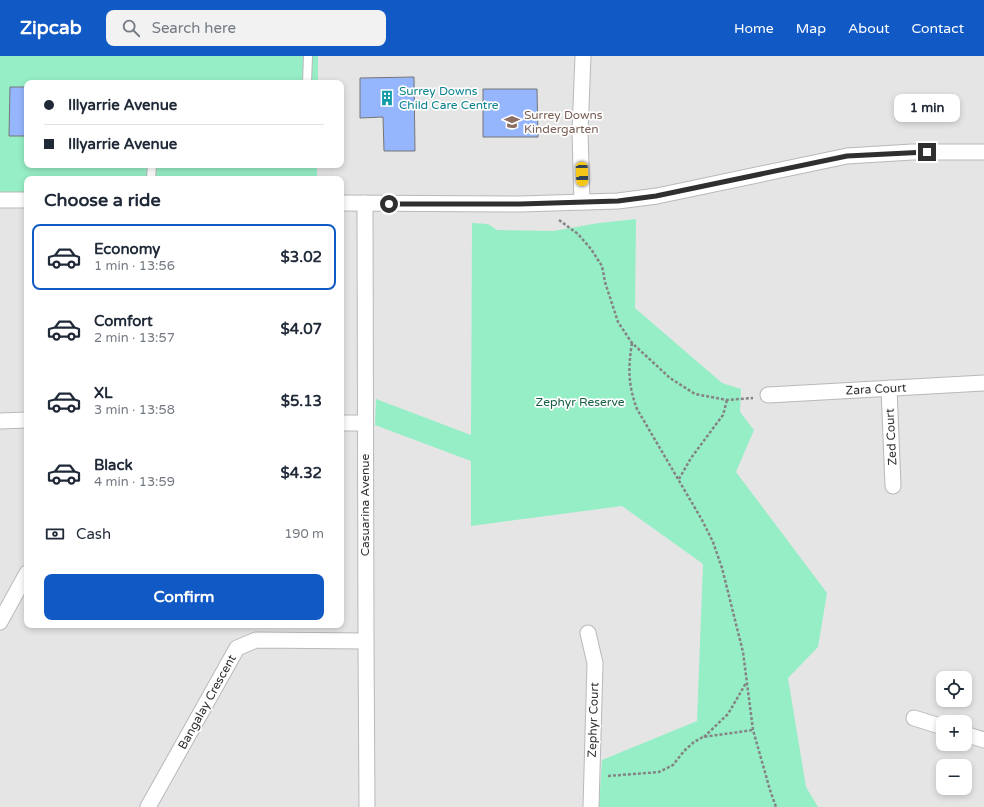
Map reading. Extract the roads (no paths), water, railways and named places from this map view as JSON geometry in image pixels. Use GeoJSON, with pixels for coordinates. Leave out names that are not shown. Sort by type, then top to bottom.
{"type":"FeatureCollection","features":[{"type":"Feature","properties":{"kind":"street"},"geometry":{"type":"LineString","coordinates":[[582,202],[580,132],[583,56]]}},
{"type":"Feature","properties":{"kind":"street"},"geometry":{"type":"LineString","coordinates":[[344,203],[520,204],[618,201],[656,196],[847,156],[912,152],[984,152]]}},
{"type":"Feature","properties":{"kind":"street"},"geometry":{"type":"LineString","coordinates":[[0,200],[24,200]]}},
{"type":"Feature","properties":{"kind":"street","name":"Casuarina Avenue"},"geometry":{"type":"LineString","coordinates":[[365,204],[367,807]]}},
{"type":"Feature","properties":{"kind":"street","name":"Zara Court"},"geometry":{"type":"LineString","coordinates":[[768,395],[984,383]]}},
{"type":"Feature","properties":{"kind":"street","name":"Zed Court"},"geometry":{"type":"LineString","coordinates":[[889,388],[893,486]]}},
{"type":"Feature","properties":{"kind":"street"},"geometry":{"type":"LineString","coordinates":[[0,421],[24,420]]}},
{"type":"Feature","properties":{"kind":"street"},"geometry":{"type":"LineString","coordinates":[[344,423],[365,423]]}},
{"type":"Feature","properties":{"kind":"street"},"geometry":{"type":"LineString","coordinates":[[0,622],[24,579]]}},
{"type":"Feature","properties":{"kind":"street","name":"Zephyr Court"},"geometry":{"type":"LineString","coordinates":[[588,633],[595,663],[591,807]]}},
{"type":"Feature","properties":{"kind":"street","name":"Bangalay Crescent"},"geometry":{"type":"LineString","coordinates":[[148,807],[237,648],[256,640],[366,641]]}},
{"type":"Feature","properties":{"kind":"street"},"geometry":{"type":"LineString","coordinates":[[914,718],[936,725]]}},
{"type":"Feature","properties":{"kind":"street"},"geometry":{"type":"LineString","coordinates":[[972,736],[984,740]]}},
{"type":"Feature","properties":{"kind":"lane"},"geometry":{"type":"LineString","coordinates":[[307,80],[308,56]]}},
{"type":"Feature","properties":{"kind":"place","name":"Surrey Downs Child Care Centre"},"geometry":{"type":"Point","coordinates":[387,98]}},
{"type":"Feature","properties":{"kind":"place","name":"Surrey Downs Kindergarten"},"geometry":{"type":"Point","coordinates":[512,122]}},
{"type":"Feature","properties":{"kind":"park label","name":"Zephyr Reserve"},"geometry":{"type":"Point","coordinates":[580,402]}}]}
